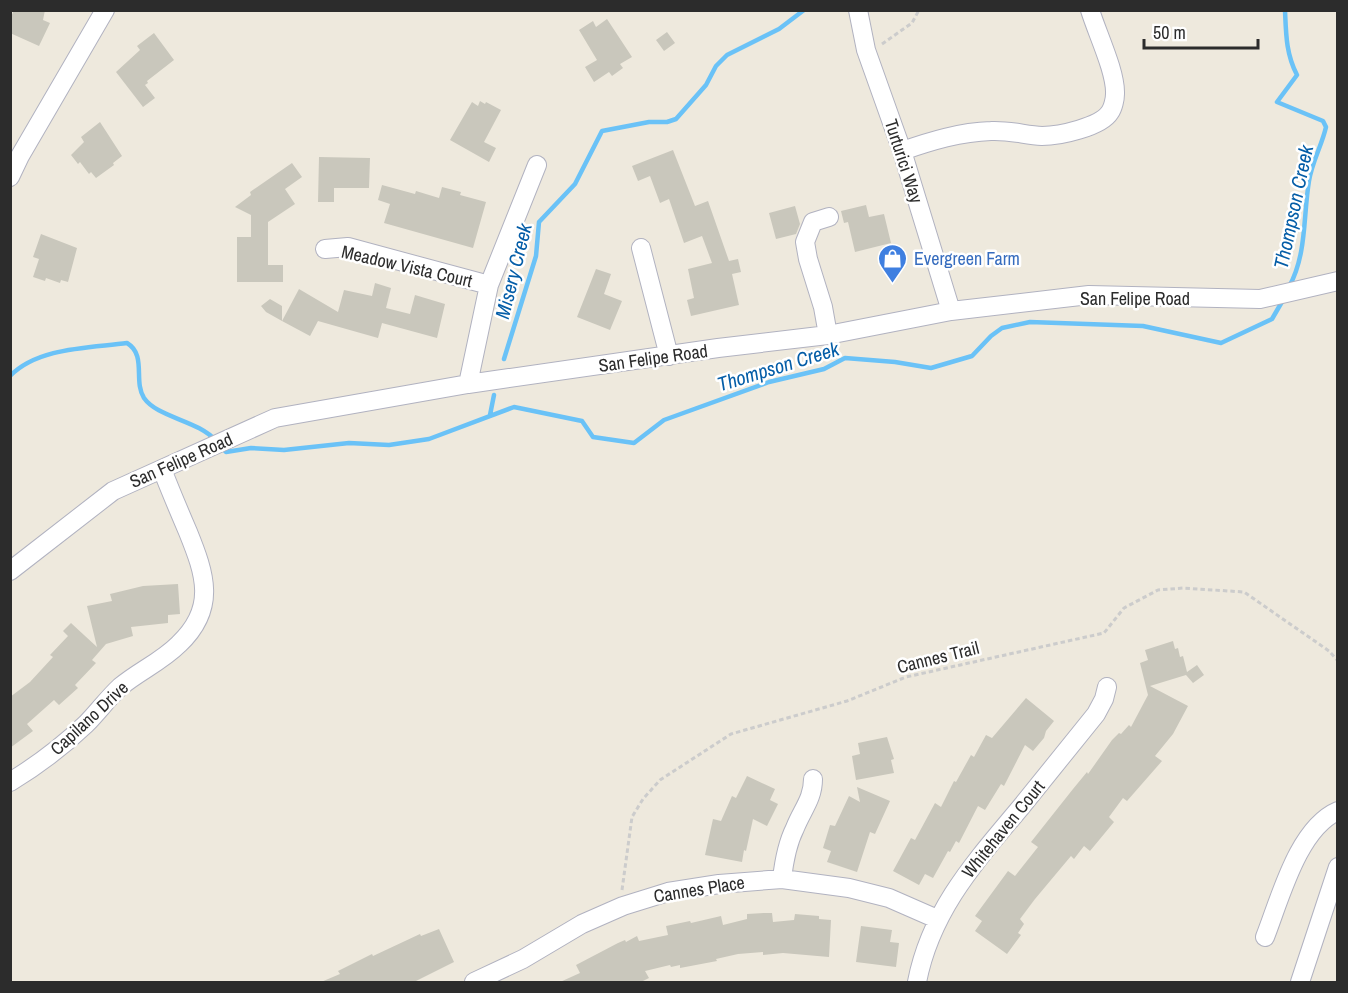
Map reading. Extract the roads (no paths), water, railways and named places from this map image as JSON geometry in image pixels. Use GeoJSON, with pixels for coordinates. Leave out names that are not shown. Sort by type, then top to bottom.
{"type":"FeatureCollection","features":[{"type":"Feature","properties":{"kind":"street"},"geometry":{"type":"LineString","coordinates":[[10,177],[105,10]]}},
{"type":"Feature","properties":{"kind":"street","name":"Turturici Way"},"geometry":{"type":"LineString","coordinates":[[858,10],[866,50],[902,151],[951,311]]}},
{"type":"Feature","properties":{"kind":"street"},"geometry":{"type":"LineString","coordinates":[[902,151],[963,134],[993,130],[1045,136],[1064,134],[1101,121],[1111,112],[1115,96],[1113,81],[1090,10]]}},
{"type":"Feature","properties":{"kind":"street"},"geometry":{"type":"LineString","coordinates":[[468,384],[489,285],[537,165]]}},
{"type":"Feature","properties":{"kind":"street"},"geometry":{"type":"LineString","coordinates":[[828,335],[823,307],[805,242],[813,222],[829,218]]}},
{"type":"Feature","properties":{"kind":"street","name":"Meadow Vista Court"},"geometry":{"type":"LineString","coordinates":[[325,249],[348,248],[489,285]]}},
{"type":"Feature","properties":{"kind":"street"},"geometry":{"type":"LineString","coordinates":[[641,248],[669,356]]}},
{"type":"Feature","properties":{"kind":"street","name":"San Felipe Road"},"geometry":{"type":"LineString","coordinates":[[10,571],[113,491],[275,418],[468,384],[828,335],[951,311],[1089,295],[1260,298],[1333,283]]}},
{"type":"Feature","properties":{"kind":"street","name":"Capilano Drive"},"geometry":{"type":"LineString","coordinates":[[10,782],[55,752],[86,724],[118,688],[160,661],[190,634],[198,622],[204,603],[205,586],[202,566],[162,469]]}},
{"type":"Feature","properties":{"kind":"street","name":"Whitehaven Court"},"geometry":{"type":"LineString","coordinates":[[917,982],[927,944],[938,919],[969,870],[1096,714],[1107,687]]}},
{"type":"Feature","properties":{"kind":"street"},"geometry":{"type":"LineString","coordinates":[[782,879],[788,845],[812,796],[813,779]]}},
{"type":"Feature","properties":{"kind":"street"},"geometry":{"type":"LineString","coordinates":[[1265,937],[1294,862],[1322,820],[1338,811]]}},
{"type":"Feature","properties":{"kind":"street"},"geometry":{"type":"LineString","coordinates":[[1300,982],[1338,867]]}},
{"type":"Feature","properties":{"kind":"street","name":"Cannes Place"},"geometry":{"type":"LineString","coordinates":[[474,982],[523,959],[582,924],[623,906],[668,892],[719,884],[782,879],[869,892],[913,907],[938,919]]}},
{"type":"Feature","properties":{"kind":"waterway","name":"Misery Creek"},"geometry":{"type":"LineString","coordinates":[[504,359],[536,256],[539,222],[575,184],[602,131],[676,119],[706,85],[716,66],[727,55],[779,29],[804,10]]}},
{"type":"Feature","properties":{"kind":"waterway","name":"Thompson Creek"},"geometry":{"type":"LineString","coordinates":[[1285,10],[1286,36],[1297,75],[1277,102],[1323,121],[1326,127],[1310,174],[1302,248],[1289,287]]}},
{"type":"Feature","properties":{"kind":"waterway","name":"Thompson Creek"},"geometry":{"type":"LineString","coordinates":[[221,447],[226,452],[251,448],[284,450],[349,443],[389,445],[429,439],[514,407],[582,421],[593,437],[634,443],[664,420],[769,382],[824,369],[845,358],[895,362],[931,368],[972,356],[1002,328],[1030,322],[1143,326],[1221,343],[1272,319],[1283,300]]}},
{"type":"Feature","properties":{"kind":"waterway","name":"Thompson Creek"},"geometry":{"type":"LineString","coordinates":[[10,376],[22,366],[50,354],[65,350],[127,343],[137,354],[141,391],[150,405],[199,428],[216,441]]}},
{"type":"Feature","properties":{"kind":"waterway","name":"Misery Creek"},"geometry":{"type":"LineString","coordinates":[[490,415],[494,395]]}},
{"type":"Feature","properties":{"kind":"place","name":"Evergreen Farm"},"geometry":{"type":"Point","coordinates":[893,284]}}]}
